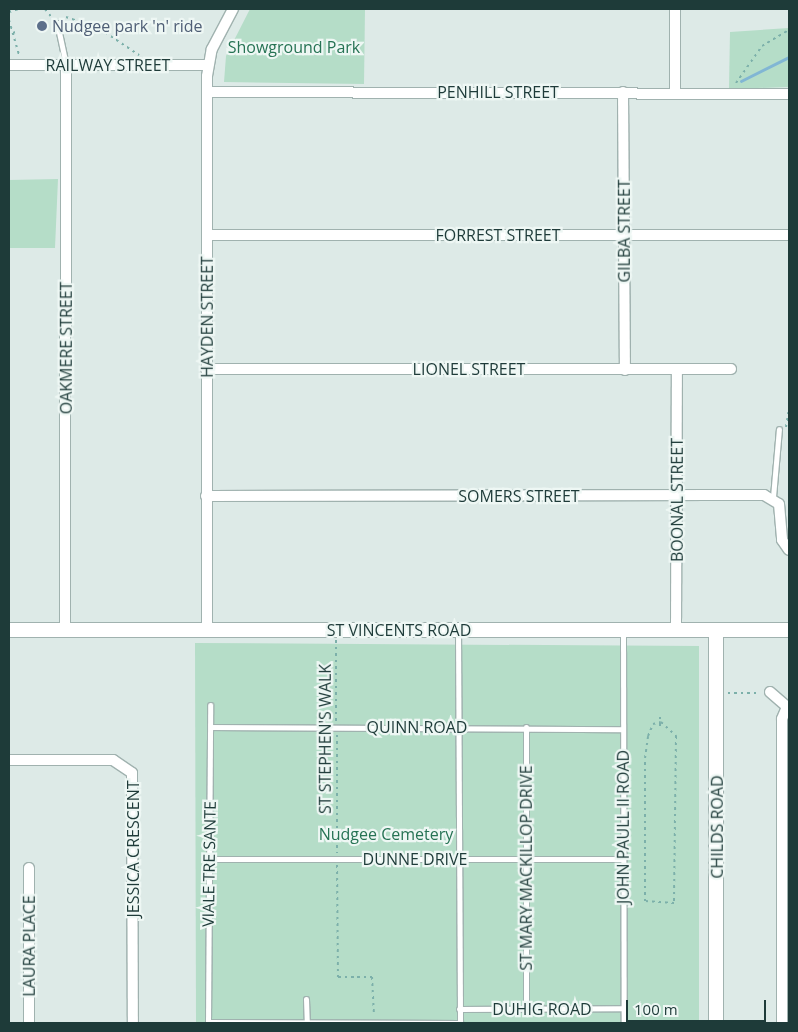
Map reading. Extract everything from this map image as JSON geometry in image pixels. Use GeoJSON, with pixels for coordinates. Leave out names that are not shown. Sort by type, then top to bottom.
{"type":"FeatureCollection","features":[{"type":"Feature","properties":{"kind":"main road","name":"ST VINCENTS ROAD"},"geometry":{"type":"LineString","coordinates":[[9,630],[789,630]]}},
{"type":"Feature","properties":{"kind":"main road","name":"CHILDS ROAD"},"geometry":{"type":"LineString","coordinates":[[716,630],[716,1023]]}},
{"type":"Feature","properties":{"kind":"street","name":"HAYDEN STREET"},"geometry":{"type":"LineString","coordinates":[[207,630],[207,65],[232,9]]}},
{"type":"Feature","properties":{"kind":"street"},"geometry":{"type":"LineString","coordinates":[[675,9],[675,93]]}},
{"type":"Feature","properties":{"kind":"street","name":"RAILWAY STREET"},"geometry":{"type":"LineString","coordinates":[[9,65],[207,65]]}},
{"type":"Feature","properties":{"kind":"street","name":"OAKMERE STREET"},"geometry":{"type":"LineString","coordinates":[[65,630],[66,65]]}},
{"type":"Feature","properties":{"kind":"street","name":"PENHILL STREET"},"geometry":{"type":"LineString","coordinates":[[206,92],[789,94]]}},
{"type":"Feature","properties":{"kind":"street","name":"GILBA STREET"},"geometry":{"type":"LineString","coordinates":[[623,92],[625,370]]}},
{"type":"Feature","properties":{"kind":"street","name":"FORREST STREET"},"geometry":{"type":"LineString","coordinates":[[207,234],[789,235]]}},
{"type":"Feature","properties":{"kind":"street","name":"LIONEL STREET"},"geometry":{"type":"LineString","coordinates":[[206,369],[731,369]]}},
{"type":"Feature","properties":{"kind":"street","name":"BOONAL STREET"},"geometry":{"type":"LineString","coordinates":[[676,630],[677,369]]}},
{"type":"Feature","properties":{"kind":"street","name":"SOMERS STREET"},"geometry":{"type":"LineString","coordinates":[[206,496],[773,497]]}},
{"type":"Feature","properties":{"kind":"street"},"geometry":{"type":"LineString","coordinates":[[773,497],[781,508],[782,540],[789,550]]}},
{"type":"Feature","properties":{"kind":"street"},"geometry":{"type":"LineString","coordinates":[[770,692],[788,706],[782,719],[782,1023]]}},
{"type":"Feature","properties":{"kind":"street","name":"JESSICA CRESCENT"},"geometry":{"type":"LineString","coordinates":[[9,760],[113,760],[132,773],[133,1023]]}},
{"type":"Feature","properties":{"kind":"street","name":"LAURA PLACE"},"geometry":{"type":"LineString","coordinates":[[29,868],[29,1023]]}},
{"type":"Feature","properties":{"kind":"lane"},"geometry":{"type":"LineString","coordinates":[[57,23],[66,65]]}},
{"type":"Feature","properties":{"kind":"lane"},"geometry":{"type":"LineString","coordinates":[[773,497],[780,437],[779,429]]}},
{"type":"Feature","properties":{"kind":"lane"},"geometry":{"type":"LineString","coordinates":[[208,1023],[460,1023],[458,630]]}},
{"type":"Feature","properties":{"kind":"lane","name":"JOHN PAULL II ROAD"},"geometry":{"type":"LineString","coordinates":[[623,630],[624,1023]]}},
{"type":"Feature","properties":{"kind":"lane","name":"VIALE TRE SANTE"},"geometry":{"type":"LineString","coordinates":[[208,1023],[210,706]]}},
{"type":"Feature","properties":{"kind":"lane","name":"QUINN ROAD"},"geometry":{"type":"LineString","coordinates":[[211,727],[458,726],[623,729]]}},
{"type":"Feature","properties":{"kind":"lane","name":"ST MARY MACKILLOP DRIVE"},"geometry":{"type":"LineString","coordinates":[[526,727],[526,1009]]}},
{"type":"Feature","properties":{"kind":"lane","name":"DUNNE DRIVE"},"geometry":{"type":"LineString","coordinates":[[208,859],[623,859]]}},
{"type":"Feature","properties":{"kind":"lane"},"geometry":{"type":"LineString","coordinates":[[306,999],[307,1023]]}},
{"type":"Feature","properties":{"kind":"lane","name":"DUHIG ROAD"},"geometry":{"type":"LineString","coordinates":[[460,1009],[624,1008]]}},
{"type":"Feature","properties":{"kind":"path"},"geometry":{"type":"LineString","coordinates":[[9,12],[19,9]]}},
{"type":"Feature","properties":{"kind":"path"},"geometry":{"type":"LineString","coordinates":[[45,9],[57,23]]}},
{"type":"Feature","properties":{"kind":"path"},"geometry":{"type":"LineString","coordinates":[[66,17],[100,29],[155,65]]}},
{"type":"Feature","properties":{"kind":"path"},"geometry":{"type":"LineString","coordinates":[[9,20],[21,65]]}},
{"type":"Feature","properties":{"kind":"path"},"geometry":{"type":"LineString","coordinates":[[730,94],[762,46],[789,30]]}},
{"type":"Feature","properties":{"kind":"path"},"geometry":{"type":"LineString","coordinates":[[13,33],[18,31]]}},
{"type":"Feature","properties":{"kind":"path"},"geometry":{"type":"LineString","coordinates":[[780,437],[787,426],[789,407]]}},
{"type":"Feature","properties":{"kind":"path","name":"ST STEPHEN'S WALK"},"geometry":{"type":"LineString","coordinates":[[336,630],[338,978],[372,977],[374,1022]]}},
{"type":"Feature","properties":{"kind":"path"},"geometry":{"type":"LineString","coordinates":[[716,693],[770,692]]}},
{"type":"Feature","properties":{"kind":"path"},"geometry":{"type":"LineString","coordinates":[[660,717],[660,726]]}},
{"type":"Feature","properties":{"kind":"path"},"geometry":{"type":"LineString","coordinates":[[660,722],[676,736],[674,903],[645,902],[646,758],[648,736],[653,724],[660,722]]}},
{"type":"Feature","properties":{"kind":"green space","name":"Showground Park"},"geometry":{"type":"Polygon","coordinates":[[[250,9],[365,9],[364,84],[224,82],[226,56],[250,9]]]}},
{"type":"Feature","properties":{"kind":"green space"},"geometry":{"type":"Polygon","coordinates":[[[789,28],[789,87],[729,89],[730,32],[789,28]]]}},
{"type":"Feature","properties":{"kind":"green space"},"geometry":{"type":"Polygon","coordinates":[[[58,179],[55,248],[9,248],[9,180],[58,179]]]}},
{"type":"Feature","properties":{"kind":"green space","name":"Nudgee Cemetery"},"geometry":{"type":"Polygon","coordinates":[[[195,643],[699,646],[699,1023],[196,1023],[195,643]]]}},
{"type":"Feature","properties":{"kind":"waterway"},"geometry":{"type":"LineString","coordinates":[[741,81],[789,57]]}},
{"type":"Feature","properties":{"kind":"place","name":"Nudgee park 'n' ride"},"geometry":{"type":"Point","coordinates":[42,26]}}]}
